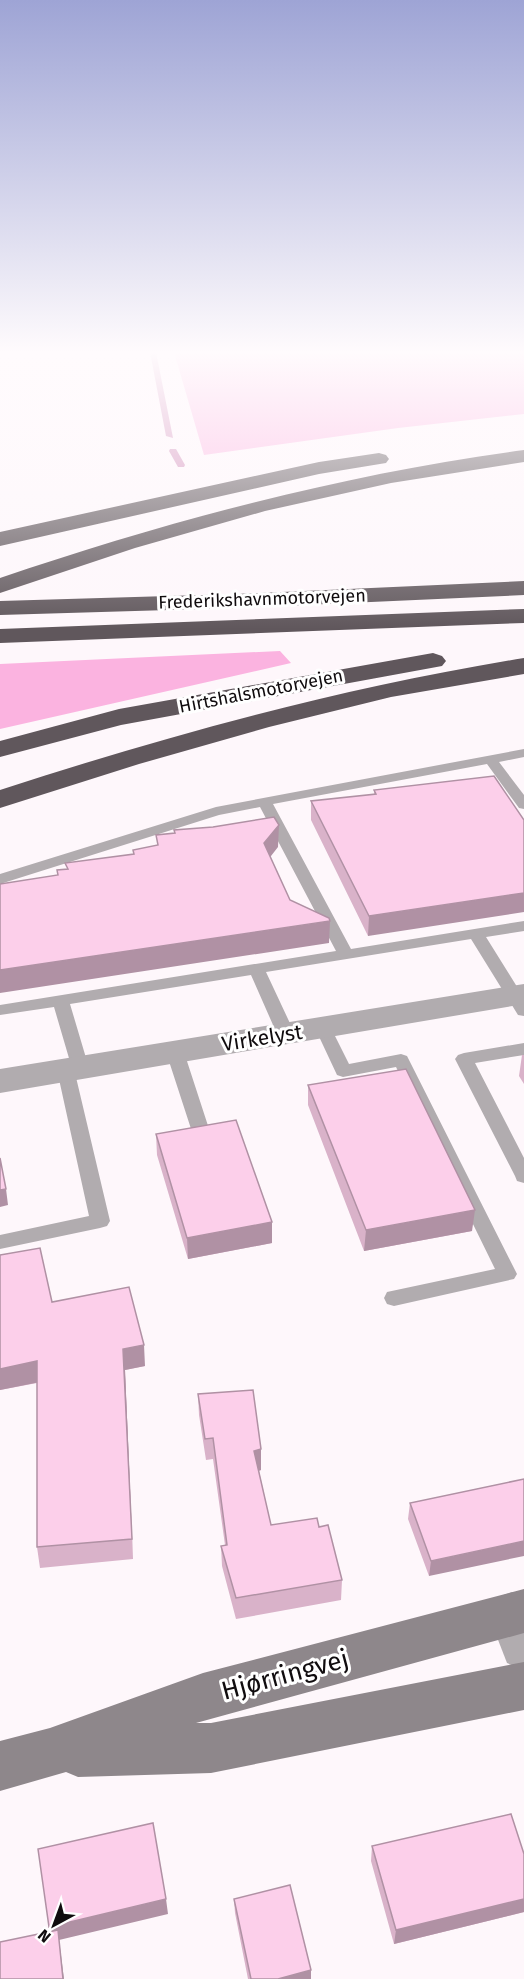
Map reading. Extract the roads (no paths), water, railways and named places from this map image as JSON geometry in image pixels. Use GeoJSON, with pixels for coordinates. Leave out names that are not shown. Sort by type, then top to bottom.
{"type":"FeatureCollection","features":[{"type":"Feature","properties":{"kind":"highway"},"geometry":{"type":"LineString","coordinates":[[0,538],[319,468],[491,444]]}},
{"type":"Feature","properties":{"kind":"highway"},"geometry":{"type":"LineString","coordinates":[[0,586],[191,525],[300,497],[388,477],[524,456]]}},
{"type":"Feature","properties":{"kind":"highway","name":"Frederikshavnmotorvejen"},"geometry":{"type":"LineString","coordinates":[[0,608],[236,601],[524,588]]}},
{"type":"Feature","properties":{"kind":"highway","name":"Frederikshavnmotorvejen"},"geometry":{"type":"LineString","coordinates":[[0,636],[524,616]]}},
{"type":"Feature","properties":{"kind":"highway","name":"Hirtshalsmotorvejen"},"geometry":{"type":"LineString","coordinates":[[0,748],[119,717],[383,669],[524,647]]}},
{"type":"Feature","properties":{"kind":"highway"},"geometry":{"type":"LineString","coordinates":[[0,799],[102,765],[307,709],[524,666]]}},
{"type":"Feature","properties":{"kind":"main road","name":"Hjørringvej"},"geometry":{"type":"LineString","coordinates":[[0,1766],[50,1753],[203,1697],[520,1624]]}},
{"type":"Feature","properties":{"kind":"main road","name":"Hjørringvej"},"geometry":{"type":"LineString","coordinates":[[50,1753],[211,1748],[524,1686]]}},
{"type":"Feature","properties":{"kind":"street","name":"Virkelyst"},"geometry":{"type":"LineString","coordinates":[[0,1081],[323,1028],[521,1000]]}},
{"type":"Feature","properties":{"kind":"lane"},"geometry":{"type":"LineString","coordinates":[[0,879],[216,811],[524,753]]}},
{"type":"Feature","properties":{"kind":"lane"},"geometry":{"type":"LineString","coordinates":[[490,759],[524,805]]}},
{"type":"Feature","properties":{"kind":"lane"},"geometry":{"type":"LineString","coordinates":[[265,802],[346,955]]}},
{"type":"Feature","properties":{"kind":"lane"},"geometry":{"type":"LineString","coordinates":[[0,1010],[524,926]]}},
{"type":"Feature","properties":{"kind":"lane"},"geometry":{"type":"LineString","coordinates":[[476,934],[521,1000]]}},
{"type":"Feature","properties":{"kind":"lane"},"geometry":{"type":"LineString","coordinates":[[256,969],[286,1034]]}},
{"type":"Feature","properties":{"kind":"lane"},"geometry":{"type":"LineString","coordinates":[[0,1242],[100,1221],[60,1000]]}},
{"type":"Feature","properties":{"kind":"lane"},"geometry":{"type":"LineString","coordinates":[[323,1028],[343,1071],[401,1060],[507,1274],[394,1298]]}},
{"type":"Feature","properties":{"kind":"lane"},"geometry":{"type":"LineString","coordinates":[[524,1049],[465,1059],[524,1176]]}},
{"type":"Feature","properties":{"kind":"lane"},"geometry":{"type":"LineString","coordinates":[[175,1052],[203,1138]]}},
{"type":"Feature","properties":{"kind":"waterway"},"geometry":{"type":"LineString","coordinates":[[173,451],[181,465]]}}]}
